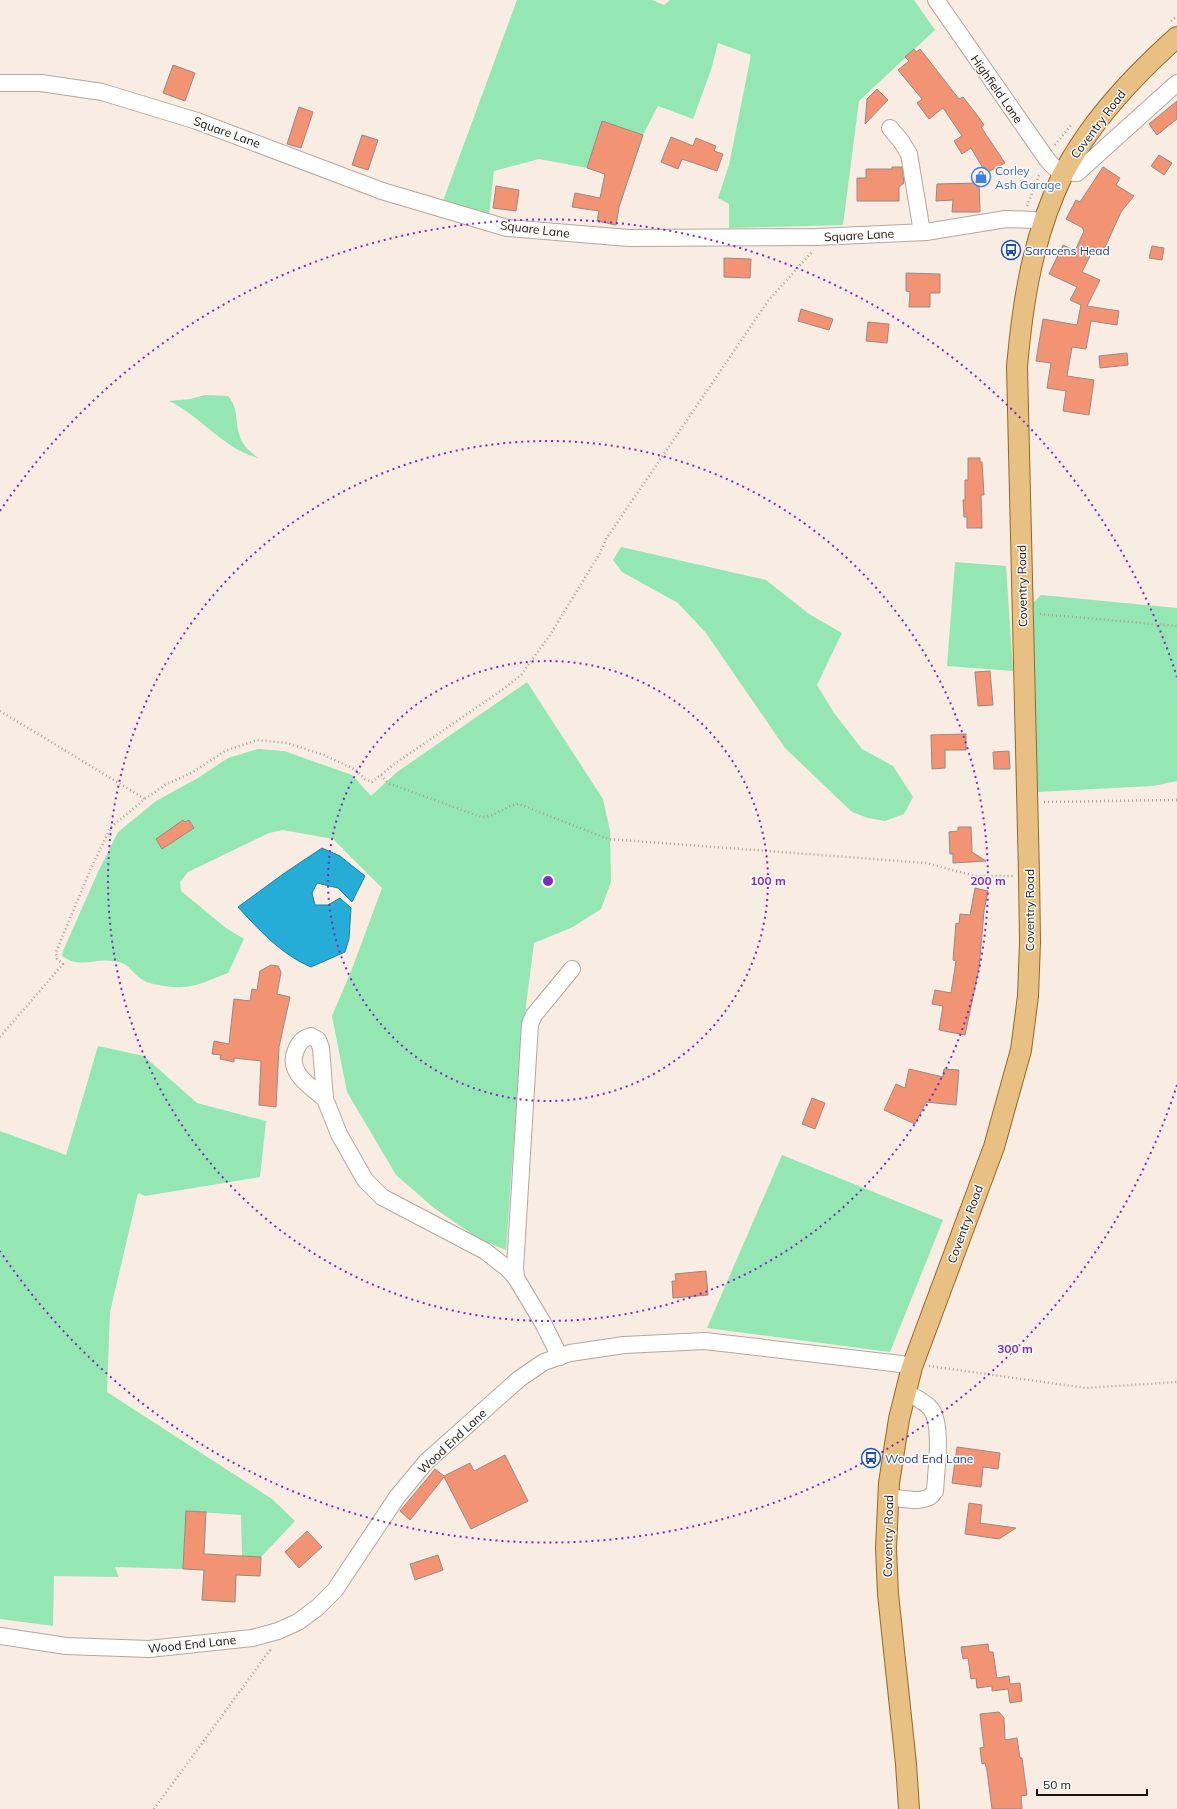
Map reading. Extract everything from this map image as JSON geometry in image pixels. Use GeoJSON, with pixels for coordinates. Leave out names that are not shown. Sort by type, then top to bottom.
{"type":"FeatureCollection","features":[{"type":"Feature","properties":{"kind":"main road","name":"Coventry Road"},"geometry":{"type":"LineString","coordinates":[[909,1809],[906,1764],[888,1594],[886,1548],[888,1497],[899,1419],[913,1364],[994,1147],[1021,1050],[1028,996],[1030,875],[1022,612],[1017,367],[1021,324],[1028,277],[1043,222],[1063,173],[1086,136],[1108,108],[1134,78],[1177,37]]}},
{"type":"Feature","properties":{"kind":"street","name":"Highfield Lane"},"geometry":{"type":"LineString","coordinates":[[936,0],[1046,158],[1054,168],[1063,173]]}},
{"type":"Feature","properties":{"kind":"street","name":"Square Lane"},"geometry":{"type":"LineString","coordinates":[[0,83],[41,83],[102,92],[197,121],[382,191],[507,228],[629,238],[817,237],[922,232],[1006,219],[1034,220],[1043,222]]}},
{"type":"Feature","properties":{"kind":"street"},"geometry":{"type":"LineString","coordinates":[[1063,173],[1077,173],[1177,83]]}},
{"type":"Feature","properties":{"kind":"street"},"geometry":{"type":"LineString","coordinates":[[890,128],[901,141],[909,154],[922,232]]}},
{"type":"Feature","properties":{"kind":"street"},"geometry":{"type":"LineString","coordinates":[[516,1278],[515,1268],[530,1024],[534,1015],[572,969]]}},
{"type":"Feature","properties":{"kind":"street"},"geometry":{"type":"LineString","coordinates":[[324,1099],[338,1134],[357,1168],[373,1189],[382,1197],[485,1251],[499,1261],[516,1278],[543,1323],[560,1357]]}},
{"type":"Feature","properties":{"kind":"street","name":"Wood End Lane"},"geometry":{"type":"LineString","coordinates":[[0,1636],[66,1646],[148,1649],[252,1638],[278,1631],[298,1622],[318,1607],[335,1590],[397,1497],[426,1462],[519,1379],[544,1362],[570,1352],[624,1345],[705,1341],[778,1348],[900,1364],[913,1364]]}},
{"type":"Feature","properties":{"kind":"street"},"geometry":{"type":"LineString","coordinates":[[888,1497],[923,1500],[932,1496],[935,1491],[938,1424],[931,1410],[923,1402],[905,1392]]}},
{"type":"Feature","properties":{"kind":"path"},"geometry":{"type":"LineString","coordinates":[[0,1037],[63,964],[57,960],[56,952],[91,868],[111,827],[145,798],[164,785],[193,772],[225,751],[257,740],[287,743],[324,755],[356,770],[365,779],[372,782],[393,764],[502,690],[521,674],[550,635],[600,553],[610,533],[768,301],[815,249],[817,237]]}},
{"type":"Feature","properties":{"kind":"path"},"geometry":{"type":"LineString","coordinates":[[1022,612],[1177,626]]}},
{"type":"Feature","properties":{"kind":"path"},"geometry":{"type":"LineString","coordinates":[[0,711],[145,798]]}},
{"type":"Feature","properties":{"kind":"path"},"geometry":{"type":"LineString","coordinates":[[380,775],[388,783],[481,817],[487,817],[510,805],[519,804],[608,838],[926,863],[975,876],[1030,875]]}},
{"type":"Feature","properties":{"kind":"path"},"geometry":{"type":"LineString","coordinates":[[1027,802],[1177,800]]}},
{"type":"Feature","properties":{"kind":"path"},"geometry":{"type":"LineString","coordinates":[[913,1364],[1086,1388],[1177,1382]]}},
{"type":"Feature","properties":{"kind":"path"},"geometry":{"type":"LineString","coordinates":[[154,1809],[270,1650],[252,1638]]}},
{"type":"Feature","properties":{"kind":"green space"},"geometry":{"type":"Polygon","coordinates":[[[517,0],[652,0],[664,5],[670,0],[914,0],[935,30],[859,101],[843,225],[729,228],[729,204],[718,198],[729,165],[751,55],[718,43],[711,70],[693,119],[658,106],[643,135],[602,122],[587,168],[539,159],[494,171],[489,215],[443,201],[517,0]]]}},
{"type":"Feature","properties":{"kind":"green space"},"geometry":{"type":"Polygon","coordinates":[[[205,395],[228,396],[232,401],[236,412],[242,442],[258,458],[233,447],[222,440],[181,407],[169,401],[190,399],[205,395]]]}},
{"type":"Feature","properties":{"kind":"green space"},"geometry":{"type":"Polygon","coordinates":[[[621,547],[766,580],[809,614],[842,633],[817,685],[834,713],[862,749],[893,766],[913,797],[904,814],[885,821],[868,818],[852,812],[785,748],[706,633],[678,603],[622,572],[613,560],[621,547]]]}},
{"type":"Feature","properties":{"kind":"green space"},"geometry":{"type":"Polygon","coordinates":[[[955,562],[1006,566],[1013,671],[947,666],[955,562]]]}},
{"type":"Feature","properties":{"kind":"green space"},"geometry":{"type":"Polygon","coordinates":[[[1041,595],[1177,608],[1177,781],[1153,786],[1037,792],[1032,604],[1041,595]]]}},
{"type":"Feature","properties":{"kind":"green space"},"geometry":{"type":"Polygon","coordinates":[[[527,682],[603,799],[610,831],[611,882],[601,909],[573,927],[534,943],[520,1052],[506,1250],[479,1239],[434,1208],[396,1175],[347,1092],[332,1016],[352,969],[382,888],[333,839],[283,830],[269,833],[188,872],[180,882],[181,891],[226,928],[244,939],[228,973],[196,985],[186,987],[164,986],[144,981],[123,963],[106,960],[81,963],[69,960],[62,956],[98,872],[118,832],[156,801],[198,778],[228,758],[258,749],[284,751],[352,775],[371,796],[397,772],[527,682]]]}},
{"type":"Feature","properties":{"kind":"green space"},"geometry":{"type":"Polygon","coordinates":[[[98,1046],[144,1056],[197,1103],[266,1121],[260,1177],[145,1196],[138,1193],[110,1312],[107,1392],[272,1499],[295,1521],[261,1557],[242,1556],[241,1515],[186,1511],[183,1569],[115,1567],[119,1577],[54,1576],[53,1626],[0,1619],[0,1131],[66,1155],[98,1046]]]}},
{"type":"Feature","properties":{"kind":"green space"},"geometry":{"type":"Polygon","coordinates":[[[782,1155],[943,1220],[890,1352],[707,1328],[782,1155]]]}},
{"type":"Feature","properties":{"kind":"water"},"geometry":{"type":"Polygon","coordinates":[[[322,848],[340,856],[365,876],[352,902],[338,888],[317,883],[312,893],[315,905],[328,905],[340,898],[351,908],[349,939],[345,952],[311,967],[290,956],[281,949],[238,907],[322,848]]]}},
{"type":"Feature","properties":{"kind":"building"},"geometry":{"type":"Polygon","coordinates":[[[914,49],[916,52],[920,49],[959,99],[963,97],[984,125],[981,127],[1005,163],[986,173],[971,148],[962,154],[954,141],[962,136],[943,108],[929,119],[917,103],[922,99],[898,70],[909,61],[905,57],[914,49]]]}},
{"type":"Feature","properties":{"kind":"building"},"geometry":{"type":"Polygon","coordinates":[[[173,65],[195,73],[185,101],[163,93],[173,65]]]}},
{"type":"Feature","properties":{"kind":"building"},"geometry":{"type":"Polygon","coordinates":[[[877,89],[888,100],[865,124],[867,99],[877,89]]]}},
{"type":"Feature","properties":{"kind":"building"},"geometry":{"type":"Polygon","coordinates":[[[1177,101],[1177,119],[1157,135],[1149,124],[1177,101]]]}},
{"type":"Feature","properties":{"kind":"building"},"geometry":{"type":"Polygon","coordinates":[[[299,107],[313,112],[301,148],[287,144],[299,107]]]}},
{"type":"Feature","properties":{"kind":"building"},"geometry":{"type":"Polygon","coordinates":[[[602,121],[643,135],[619,207],[616,225],[597,221],[599,211],[572,207],[575,193],[600,198],[605,174],[587,168],[602,121]]]}},
{"type":"Feature","properties":{"kind":"building"},"geometry":{"type":"Polygon","coordinates":[[[362,135],[378,140],[368,170],[352,165],[362,135]]]}},
{"type":"Feature","properties":{"kind":"building"},"geometry":{"type":"Polygon","coordinates":[[[671,137],[693,146],[696,138],[716,146],[714,151],[723,154],[717,171],[682,159],[678,169],[661,162],[671,137]]]}},
{"type":"Feature","properties":{"kind":"building"},"geometry":{"type":"Polygon","coordinates":[[[1159,155],[1172,163],[1164,175],[1151,166],[1159,155]]]}},
{"type":"Feature","properties":{"kind":"building"},"geometry":{"type":"Polygon","coordinates":[[[892,167],[902,167],[904,183],[899,187],[899,201],[857,201],[857,178],[866,178],[866,169],[892,169],[892,167]]]}},
{"type":"Feature","properties":{"kind":"building"},"geometry":{"type":"Polygon","coordinates":[[[1103,167],[1120,178],[1116,185],[1134,196],[1121,212],[1102,254],[1093,250],[1082,272],[1100,280],[1087,306],[1119,311],[1117,325],[1091,321],[1086,349],[1072,347],[1067,376],[1094,380],[1089,415],[1063,411],[1066,391],[1047,388],[1051,363],[1036,361],[1043,319],[1077,325],[1081,305],[1070,300],[1077,287],[1049,274],[1063,245],[1075,251],[1084,231],[1083,228],[1066,219],[1076,200],[1080,202],[1103,167]]]}},
{"type":"Feature","properties":{"kind":"building","name":"Corley Ash Garage"},"geometry":{"type":"Polygon","coordinates":[[[979,183],[980,212],[952,212],[953,200],[936,201],[937,184],[979,183]]]}},
{"type":"Feature","properties":{"kind":"building"},"geometry":{"type":"Polygon","coordinates":[[[496,186],[519,190],[516,211],[493,208],[496,186]]]}},
{"type":"Feature","properties":{"kind":"building"},"geometry":{"type":"Polygon","coordinates":[[[1152,246],[1164,248],[1162,260],[1149,258],[1152,246]]]}},
{"type":"Feature","properties":{"kind":"building"},"geometry":{"type":"Polygon","coordinates":[[[724,258],[751,259],[750,278],[724,277],[724,258]]]}},
{"type":"Feature","properties":{"kind":"building"},"geometry":{"type":"Polygon","coordinates":[[[906,273],[940,274],[940,293],[930,293],[930,307],[909,307],[910,292],[906,291],[906,273]]]}},
{"type":"Feature","properties":{"kind":"building"},"geometry":{"type":"Polygon","coordinates":[[[801,309],[833,319],[829,330],[798,321],[801,309]]]}},
{"type":"Feature","properties":{"kind":"building"},"geometry":{"type":"Polygon","coordinates":[[[868,322],[889,324],[887,343],[866,341],[868,322]]]}},
{"type":"Feature","properties":{"kind":"building"},"geometry":{"type":"Polygon","coordinates":[[[1127,353],[1128,365],[1100,368],[1099,356],[1127,353]]]}},
{"type":"Feature","properties":{"kind":"building"},"geometry":{"type":"Polygon","coordinates":[[[968,458],[980,458],[980,462],[982,462],[984,495],[981,495],[982,528],[967,528],[967,517],[964,517],[963,500],[965,500],[965,480],[968,480],[968,458]]]}},
{"type":"Feature","properties":{"kind":"building"},"geometry":{"type":"Polygon","coordinates":[[[990,671],[993,705],[978,706],[975,672],[990,671]]]}},
{"type":"Feature","properties":{"kind":"building"},"geometry":{"type":"Polygon","coordinates":[[[966,734],[966,750],[945,750],[945,768],[932,769],[931,735],[966,734]]]}},
{"type":"Feature","properties":{"kind":"building"},"geometry":{"type":"Polygon","coordinates":[[[1009,751],[1010,769],[994,769],[993,752],[1009,751]]]}},
{"type":"Feature","properties":{"kind":"building"},"geometry":{"type":"Polygon","coordinates":[[[183,820],[185,822],[189,820],[194,828],[162,849],[156,839],[183,820]]]}},
{"type":"Feature","properties":{"kind":"building"},"geometry":{"type":"Polygon","coordinates":[[[958,827],[971,827],[972,852],[986,861],[953,863],[953,854],[950,854],[949,832],[958,831],[958,827]]]}},
{"type":"Feature","properties":{"kind":"building"},"geometry":{"type":"Polygon","coordinates":[[[975,888],[988,891],[984,911],[979,968],[965,1035],[939,1030],[943,1006],[932,1004],[935,990],[951,993],[956,961],[953,960],[956,923],[959,924],[960,914],[970,915],[975,888]]]}},
{"type":"Feature","properties":{"kind":"building"},"geometry":{"type":"Polygon","coordinates":[[[271,965],[278,966],[281,972],[277,994],[290,997],[279,1047],[276,1107],[259,1105],[261,1061],[234,1058],[234,1062],[220,1059],[221,1055],[212,1054],[214,1041],[229,1044],[234,999],[250,1001],[252,989],[257,990],[260,971],[271,965]]]}},
{"type":"Feature","properties":{"kind":"building"},"geometry":{"type":"Polygon","coordinates":[[[909,1069],[943,1077],[944,1069],[959,1070],[956,1105],[926,1102],[915,1124],[884,1110],[896,1084],[905,1088],[909,1069]]]}},
{"type":"Feature","properties":{"kind":"building"},"geometry":{"type":"Polygon","coordinates":[[[812,1098],[825,1103],[815,1129],[802,1124],[812,1098]]]}},
{"type":"Feature","properties":{"kind":"building"},"geometry":{"type":"Polygon","coordinates":[[[706,1271],[708,1295],[673,1298],[672,1281],[676,1281],[675,1274],[706,1271]]]}},
{"type":"Feature","properties":{"kind":"building"},"geometry":{"type":"Polygon","coordinates":[[[957,1447],[1000,1453],[998,1469],[983,1467],[981,1487],[952,1483],[957,1447]]]}},
{"type":"Feature","properties":{"kind":"building"},"geometry":{"type":"Polygon","coordinates":[[[505,1455],[528,1501],[471,1529],[444,1477],[410,1520],[400,1511],[435,1469],[444,1476],[470,1463],[474,1471],[505,1455]]]}},
{"type":"Feature","properties":{"kind":"building"},"geometry":{"type":"Polygon","coordinates":[[[969,1503],[982,1505],[980,1523],[1016,1528],[999,1539],[965,1534],[969,1503]]]}},
{"type":"Feature","properties":{"kind":"building"},"geometry":{"type":"Polygon","coordinates":[[[186,1511],[206,1512],[204,1554],[261,1557],[260,1576],[236,1575],[235,1602],[202,1600],[204,1570],[183,1569],[186,1511]]]}},
{"type":"Feature","properties":{"kind":"building"},"geometry":{"type":"Polygon","coordinates":[[[307,1531],[322,1547],[299,1568],[285,1552],[307,1531]]]}},
{"type":"Feature","properties":{"kind":"building"},"geometry":{"type":"Polygon","coordinates":[[[438,1555],[443,1570],[415,1580],[410,1564],[438,1555]]]}},
{"type":"Feature","properties":{"kind":"building"},"geometry":{"type":"Polygon","coordinates":[[[988,1644],[989,1652],[993,1652],[997,1678],[1009,1676],[1010,1684],[1020,1683],[1022,1701],[1010,1703],[1008,1689],[992,1691],[992,1686],[977,1688],[976,1678],[971,1679],[968,1658],[963,1659],[961,1647],[988,1644]]]}},
{"type":"Feature","properties":{"kind":"building"},"geometry":{"type":"Polygon","coordinates":[[[999,1712],[1004,1718],[1005,1740],[1017,1738],[1020,1758],[1022,1758],[1027,1795],[1021,1796],[1022,1809],[992,1809],[987,1771],[985,1763],[982,1764],[980,1748],[984,1747],[980,1714],[999,1712]]]}},
{"type":"Feature","properties":{"kind":"place","name":"Corley Ash Garage"},"geometry":{"type":"Point","coordinates":[981,177]}},
{"type":"Feature","properties":{"kind":"place","name":"Saracens Head"},"geometry":{"type":"Point","coordinates":[1011,250]}},
{"type":"Feature","properties":{"kind":"place","name":"Wood End Lane"},"geometry":{"type":"Point","coordinates":[871,1458]}}]}
